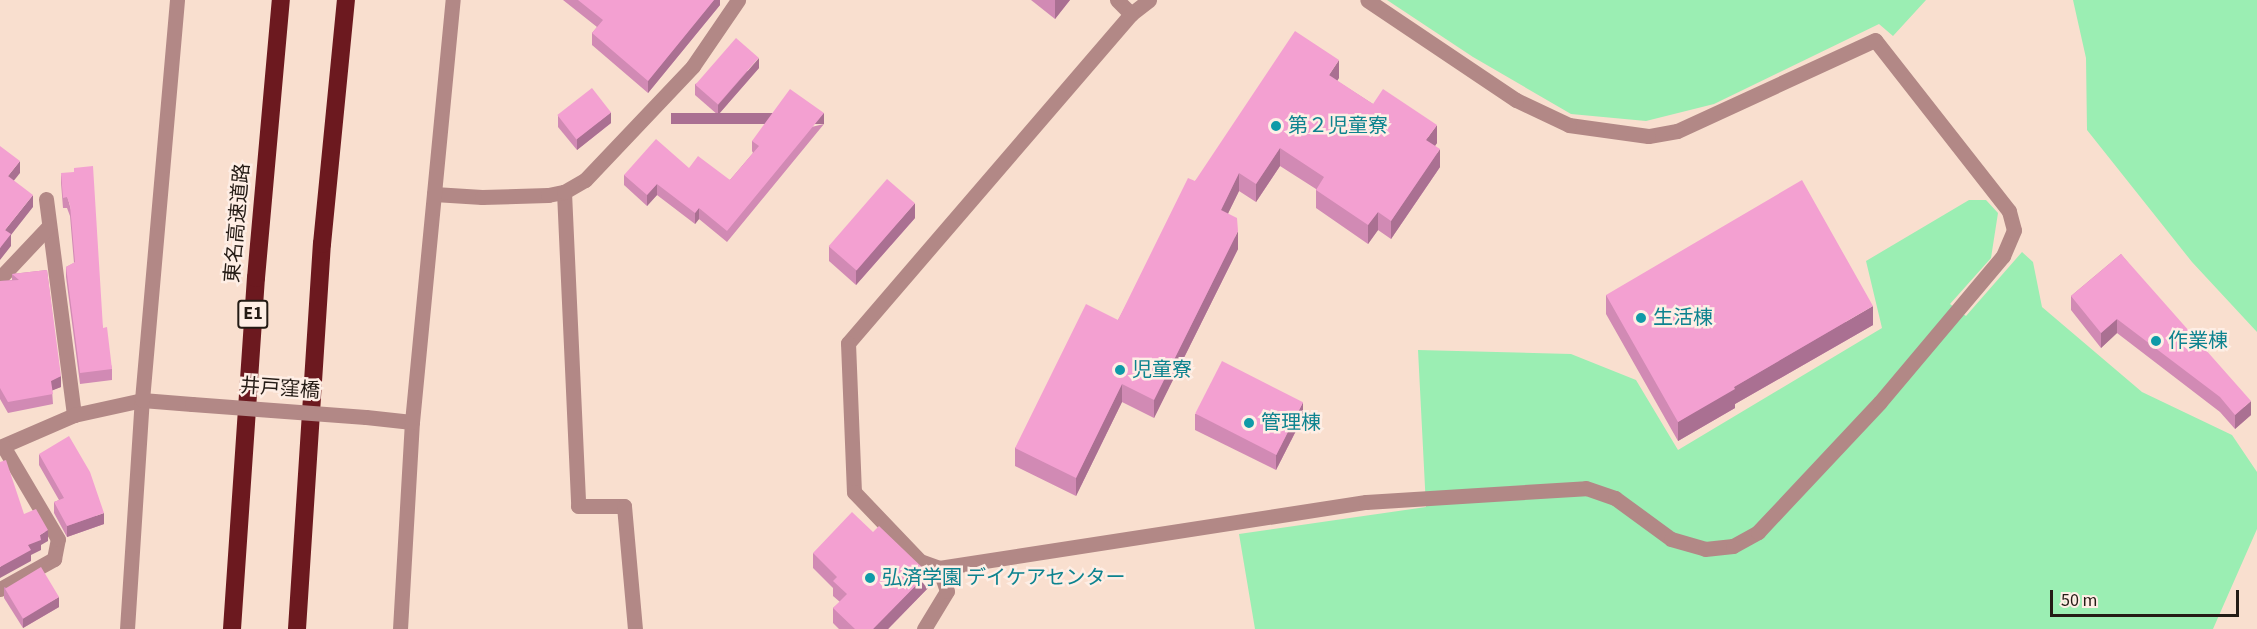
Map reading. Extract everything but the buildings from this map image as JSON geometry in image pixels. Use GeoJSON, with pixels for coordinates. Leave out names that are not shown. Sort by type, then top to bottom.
{"type":"FeatureCollection","features":[{"type":"Feature","properties":{"kind":"highway","name":"東名高速道路"},"geometry":{"type":"LineString","coordinates":[[232,629],[256,278],[281,0]]}},
{"type":"Feature","properties":{"kind":"highway"},"geometry":{"type":"LineString","coordinates":[[297,629],[322,244],[346,0]]}},
{"type":"Feature","properties":{"kind":"street"},"geometry":{"type":"LineString","coordinates":[[127,629],[142,400],[177,0]]}},
{"type":"Feature","properties":{"kind":"street"},"geometry":{"type":"LineString","coordinates":[[400,629],[412,422],[453,0]]}},
{"type":"Feature","properties":{"kind":"street"},"geometry":{"type":"LineString","coordinates":[[434,194],[482,197],[564,192],[605,163],[677,84],[738,0]]}},
{"type":"Feature","properties":{"kind":"street"},"geometry":{"type":"LineString","coordinates":[[1118,0],[1131,14]]}},
{"type":"Feature","properties":{"kind":"street"},"geometry":{"type":"LineString","coordinates":[[1149,0],[1131,14],[848,343],[854,492],[921,561],[939,568],[1366,502],[1586,488],[1615,498],[1671,539],[1705,549],[1733,546],[1758,532],[1880,402],[2003,256],[2014,230],[2009,211],[1875,40],[1677,131],[1648,136],[1569,126],[1516,100],[1367,0]]}},
{"type":"Feature","properties":{"kind":"street"},"geometry":{"type":"LineString","coordinates":[[564,192],[578,506],[624,506],[635,629]]}},
{"type":"Feature","properties":{"kind":"street"},"geometry":{"type":"LineString","coordinates":[[46,199],[74,415]]}},
{"type":"Feature","properties":{"kind":"street"},"geometry":{"type":"LineString","coordinates":[[0,278],[49,226]]}},
{"type":"Feature","properties":{"kind":"street","name":"井戸窪橋"},"geometry":{"type":"LineString","coordinates":[[2,447],[74,415],[142,400],[412,422]]}},
{"type":"Feature","properties":{"kind":"street"},"geometry":{"type":"LineString","coordinates":[[0,589],[54,559],[58,539],[2,447]]}},
{"type":"Feature","properties":{"kind":"street"},"geometry":{"type":"LineString","coordinates":[[924,629],[947,591],[939,568]]}},
{"type":"Feature","properties":{"kind":"green space"},"geometry":{"type":"Polygon","coordinates":[[[1387,0],[1926,0],[1893,36],[1879,24],[1714,104],[1646,121],[1571,114],[1473,57],[1387,0]]]}},
{"type":"Feature","properties":{"kind":"green space"},"geometry":{"type":"Polygon","coordinates":[[[2073,0],[2257,0],[2257,332],[2192,262],[2087,130],[2086,58],[2073,0]]]}},
{"type":"Feature","properties":{"kind":"green space"},"geometry":{"type":"Polygon","coordinates":[[[1969,200],[1986,200],[1998,213],[1991,258],[1950,304],[1966,316],[2022,252],[2033,262],[2042,307],[2142,392],[2232,435],[2257,472],[2257,529],[2213,629],[1255,629],[1239,534],[1426,507],[1418,350],[1571,354],[1636,380],[1678,450],[1882,328],[1866,261],[1969,200]]]}},
{"type":"Feature","properties":{"kind":"place","name":"第２児童寮"},"geometry":{"type":"Point","coordinates":[1276,126]}},
{"type":"Feature","properties":{"kind":"place","name":"生活棟"},"geometry":{"type":"Point","coordinates":[1641,318]}},
{"type":"Feature","properties":{"kind":"place","name":"作業棟"},"geometry":{"type":"Point","coordinates":[2156,341]}},
{"type":"Feature","properties":{"kind":"place","name":"児童寮"},"geometry":{"type":"Point","coordinates":[1120,370]}},
{"type":"Feature","properties":{"kind":"place","name":"管理棟"},"geometry":{"type":"Point","coordinates":[1249,423]}},
{"type":"Feature","properties":{"kind":"place","name":"弘済学園 デイケアセンター"},"geometry":{"type":"Point","coordinates":[870,578]}}]}
